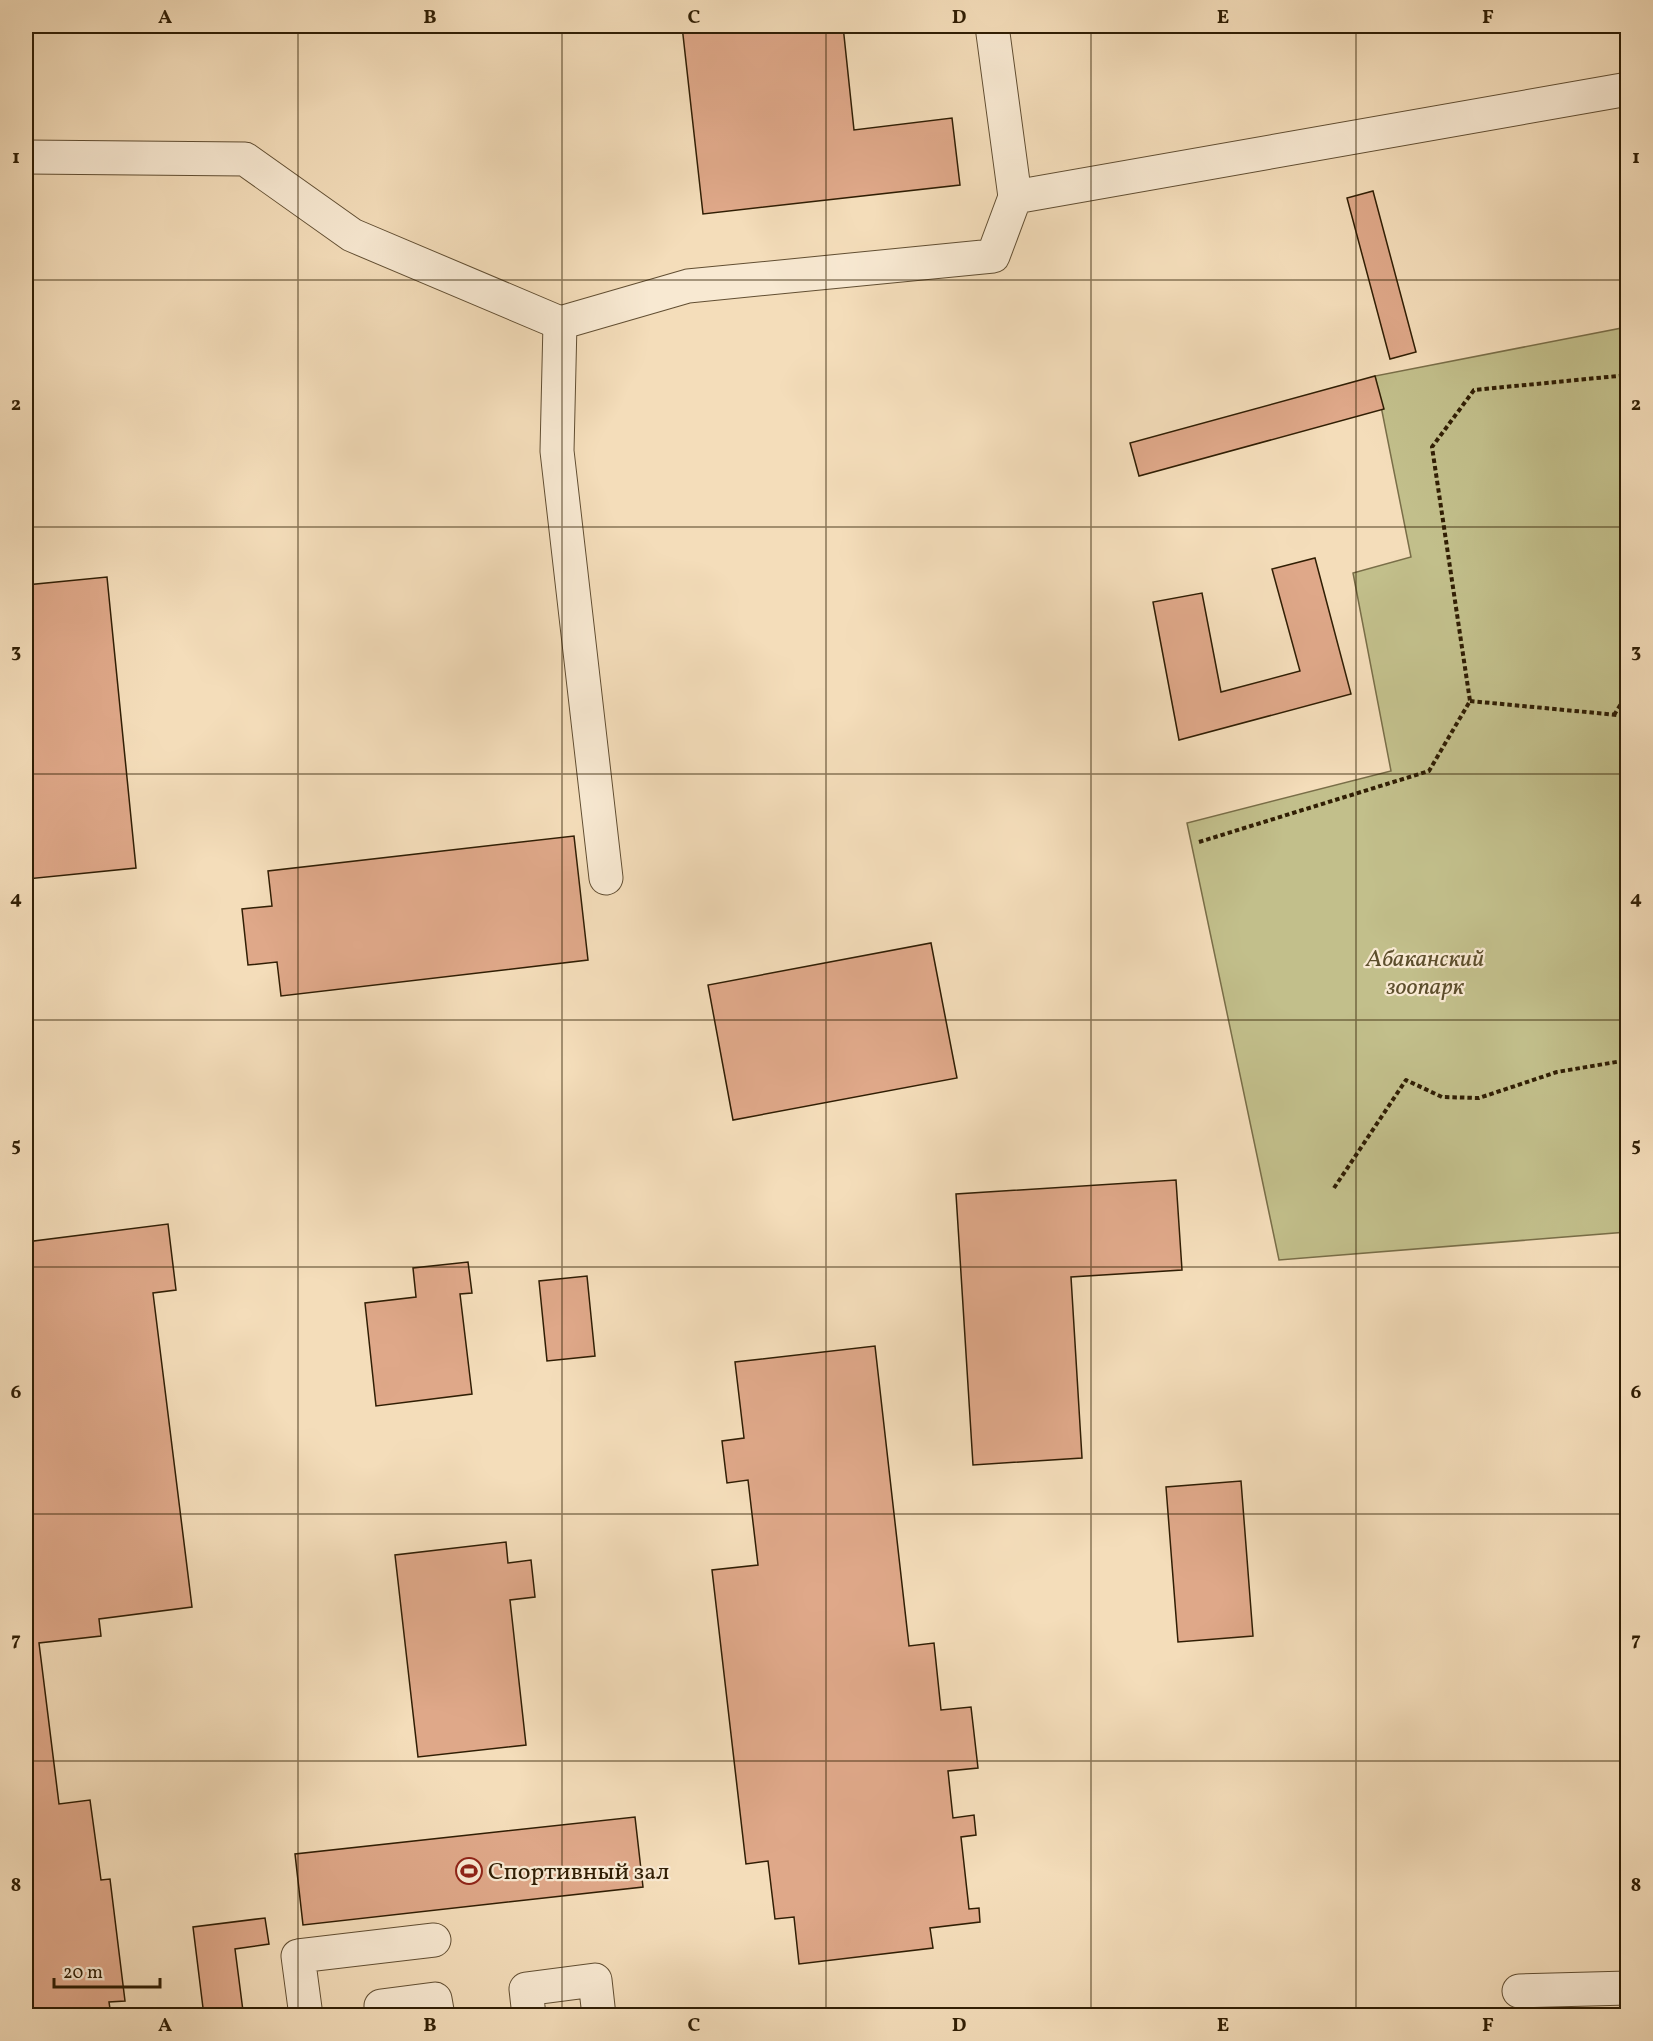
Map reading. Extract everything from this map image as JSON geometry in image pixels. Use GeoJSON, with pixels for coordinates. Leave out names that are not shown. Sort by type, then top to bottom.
{"type":"FeatureCollection","features":[{"type":"Feature","properties":{"kind":"lane"},"geometry":{"type":"LineString","coordinates":[[26,157],[245,159],[352,235],[560,323],[688,286],[993,256],[1014,197],[993,26]]}},
{"type":"Feature","properties":{"kind":"lane"},"geometry":{"type":"LineString","coordinates":[[1014,197],[1628,89]]}},
{"type":"Feature","properties":{"kind":"lane"},"geometry":{"type":"LineString","coordinates":[[560,323],[557,451],[606,878]]}},
{"type":"Feature","properties":{"kind":"lane"},"geometry":{"type":"LineString","coordinates":[[306,2016],[298,1956],[434,1940]]}},
{"type":"Feature","properties":{"kind":"lane"},"geometry":{"type":"LineString","coordinates":[[530,2016],[526,1989],[595,1980],[599,2016]]}},
{"type":"Feature","properties":{"kind":"lane"},"geometry":{"type":"LineString","coordinates":[[1519,1991],[1628,1988]]}},
{"type":"Feature","properties":{"kind":"lane"},"geometry":{"type":"LineString","coordinates":[[382,2016],[381,2006],[435,1999],[438,2016]]}},
{"type":"Feature","properties":{"kind":"path"},"geometry":{"type":"LineString","coordinates":[[1199,842],[1429,771],[1470,701],[1432,447],[1474,390],[1628,375]]}},
{"type":"Feature","properties":{"kind":"path"},"geometry":{"type":"LineString","coordinates":[[1614,715],[1628,693]]}},
{"type":"Feature","properties":{"kind":"path"},"geometry":{"type":"LineString","coordinates":[[1470,701],[1628,716]]}},
{"type":"Feature","properties":{"kind":"path"},"geometry":{"type":"LineString","coordinates":[[1334,1188],[1406,1080],[1442,1097],[1479,1098],[1557,1072],[1628,1060]]}},
{"type":"Feature","properties":{"kind":"green space","name":"Абаканский зоопарк"},"geometry":{"type":"Polygon","coordinates":[[[1627,327],[1627,1232],[1279,1260],[1187,823],[1391,771],[1353,573],[1411,557],[1375,376],[1627,327]]]}},
{"type":"Feature","properties":{"kind":"building"},"geometry":{"type":"Polygon","coordinates":[[[682,26],[843,26],[854,130],[952,118],[960,185],[703,214],[682,26]]]}},
{"type":"Feature","properties":{"kind":"building"},"geometry":{"type":"Polygon","coordinates":[[[1373,191],[1416,352],[1390,359],[1347,198],[1373,191]]]}},
{"type":"Feature","properties":{"kind":"building"},"geometry":{"type":"Polygon","coordinates":[[[1375,376],[1384,409],[1139,476],[1130,443],[1375,376]]]}},
{"type":"Feature","properties":{"kind":"building"},"geometry":{"type":"Polygon","coordinates":[[[1315,558],[1351,694],[1179,740],[1153,602],[1202,593],[1221,692],[1300,671],[1272,569],[1315,558]]]}},
{"type":"Feature","properties":{"kind":"building"},"geometry":{"type":"Polygon","coordinates":[[[107,577],[136,868],[27,879],[26,585],[107,577]]]}},
{"type":"Feature","properties":{"kind":"building"},"geometry":{"type":"Polygon","coordinates":[[[574,836],[588,960],[281,996],[277,962],[248,965],[242,909],[272,906],[268,871],[574,836]]]}},
{"type":"Feature","properties":{"kind":"building"},"geometry":{"type":"Polygon","coordinates":[[[931,943],[957,1078],[733,1120],[708,985],[931,943]]]}},
{"type":"Feature","properties":{"kind":"building"},"geometry":{"type":"Polygon","coordinates":[[[1176,1180],[1182,1270],[1071,1277],[1082,1458],[973,1465],[956,1194],[1176,1180]]]}},
{"type":"Feature","properties":{"kind":"building"},"geometry":{"type":"Polygon","coordinates":[[[168,1224],[176,1290],[153,1293],[192,1607],[99,1619],[101,1636],[39,1643],[59,1804],[90,1800],[101,1880],[110,1879],[125,2001],[109,2002],[111,2016],[26,2016],[26,1242],[168,1224]]]}},
{"type":"Feature","properties":{"kind":"building"},"geometry":{"type":"Polygon","coordinates":[[[468,1262],[472,1293],[460,1294],[472,1394],[376,1406],[365,1303],[416,1297],[413,1268],[468,1262]]]}},
{"type":"Feature","properties":{"kind":"building"},"geometry":{"type":"Polygon","coordinates":[[[587,1276],[595,1356],[547,1361],[539,1281],[587,1276]]]}},
{"type":"Feature","properties":{"kind":"building"},"geometry":{"type":"Polygon","coordinates":[[[875,1346],[909,1646],[934,1643],[941,1710],[971,1707],[978,1768],[948,1771],[953,1818],[974,1815],[976,1835],[961,1837],[969,1909],[979,1908],[980,1922],[930,1928],[933,1948],[799,1964],[794,1917],[775,1919],[768,1861],[746,1864],[712,1570],[758,1565],[748,1480],[727,1483],[722,1441],[744,1438],[735,1362],[875,1346]]]}},
{"type":"Feature","properties":{"kind":"building"},"geometry":{"type":"Polygon","coordinates":[[[1241,1481],[1253,1636],[1178,1642],[1166,1487],[1241,1481]]]}},
{"type":"Feature","properties":{"kind":"building"},"geometry":{"type":"Polygon","coordinates":[[[506,1542],[508,1563],[531,1560],[535,1597],[510,1600],[526,1745],[418,1757],[395,1555],[506,1542]]]}},
{"type":"Feature","properties":{"kind":"building","name":"Спортивный зал"},"geometry":{"type":"Polygon","coordinates":[[[635,1817],[643,1887],[303,1925],[295,1854],[635,1817]]]}},
{"type":"Feature","properties":{"kind":"building"},"geometry":{"type":"Polygon","coordinates":[[[265,1918],[269,1944],[235,1949],[243,2011],[204,2016],[193,1927],[265,1918]]]}},
{"type":"Feature","properties":{"kind":"place","name":"Спортивный зал"},"geometry":{"type":"Point","coordinates":[469,1871]}}]}
